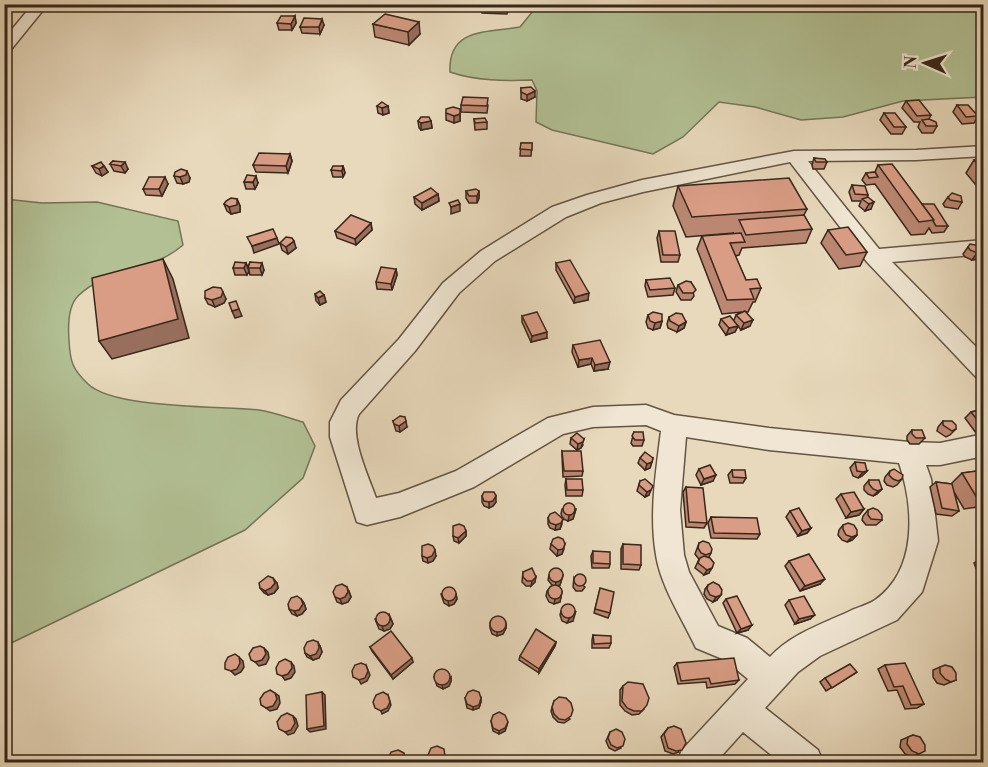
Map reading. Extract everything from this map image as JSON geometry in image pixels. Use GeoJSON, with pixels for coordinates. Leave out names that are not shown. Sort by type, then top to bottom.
{"type":"FeatureCollection","features":[{"type":"Feature","properties":{"kind":"street"},"geometry":{"type":"LineString","coordinates":[[4,49],[41,4]]}},
{"type":"Feature","properties":{"kind":"street"},"geometry":{"type":"LineString","coordinates":[[984,151],[916,155],[794,156],[642,186],[559,212],[488,256],[451,288],[407,345],[350,407],[342,422],[343,437],[367,513],[400,505],[465,479],[557,425],[593,417],[646,415],[674,425],[769,439],[909,453],[940,454],[984,445]]}},
{"type":"Feature","properties":{"kind":"street"},"geometry":{"type":"LineString","coordinates":[[794,156],[874,257],[984,370]]}},
{"type":"Feature","properties":{"kind":"street"},"geometry":{"type":"LineString","coordinates":[[874,257],[984,247]]}},
{"type":"Feature","properties":{"kind":"street"},"geometry":{"type":"LineString","coordinates":[[674,425],[666,510],[670,555],[676,576],[707,637],[736,650],[770,677]]}},
{"type":"Feature","properties":{"kind":"street"},"geometry":{"type":"LineString","coordinates":[[693,762],[770,677],[809,645],[886,609],[912,582],[924,541],[918,479],[909,453]]}},
{"type":"Feature","properties":{"kind":"street"},"geometry":{"type":"LineString","coordinates":[[741,710],[806,762]]}},
{"type":"Feature","properties":{"kind":"green space"},"geometry":{"type":"Polygon","coordinates":[[[532,5],[983,5],[983,97],[903,101],[843,117],[801,120],[755,107],[719,102],[683,137],[653,154],[552,130],[536,122],[537,91],[532,80],[480,79],[450,72],[451,57],[463,40],[483,32],[520,27],[533,11],[532,5]]]}},
{"type":"Feature","properties":{"kind":"green space"},"geometry":{"type":"Polygon","coordinates":[[[5,199],[42,203],[97,202],[178,221],[183,245],[157,261],[102,280],[89,287],[75,300],[70,311],[70,354],[78,374],[88,384],[101,392],[143,402],[259,410],[275,414],[303,422],[315,446],[303,478],[245,530],[5,646],[5,199]]]}},
{"type":"Feature","properties":{"kind":"building"},"geometry":{"type":"Polygon","coordinates":[[[385,14],[419,22],[408,32],[373,24],[385,14]]]}},
{"type":"Feature","properties":{"kind":"building"},"geometry":{"type":"Polygon","coordinates":[[[281,16],[295,16],[291,24],[277,23],[281,16]]]}},
{"type":"Feature","properties":{"kind":"building"},"geometry":{"type":"Polygon","coordinates":[[[304,18],[322,19],[319,27],[300,27],[304,18]]]}},
{"type":"Feature","properties":{"kind":"building"},"geometry":{"type":"Polygon","coordinates":[[[531,87],[535,91],[527,95],[521,92],[521,88],[531,87]]]}},
{"type":"Feature","properties":{"kind":"building"},"geometry":{"type":"Polygon","coordinates":[[[463,97],[488,98],[487,106],[461,105],[463,97]]]}},
{"type":"Feature","properties":{"kind":"building"},"geometry":{"type":"Polygon","coordinates":[[[919,100],[931,115],[917,116],[906,101],[919,100]]]}},
{"type":"Feature","properties":{"kind":"building"},"geometry":{"type":"Polygon","coordinates":[[[382,102],[388,106],[382,108],[377,106],[382,102]]]}},
{"type":"Feature","properties":{"kind":"building"},"geometry":{"type":"Polygon","coordinates":[[[957,105],[968,105],[978,116],[966,117],[957,105]]]}},
{"type":"Feature","properties":{"kind":"building"},"geometry":{"type":"Polygon","coordinates":[[[453,107],[460,109],[460,114],[454,116],[446,113],[446,109],[453,107]]]}},
{"type":"Feature","properties":{"kind":"building"},"geometry":{"type":"Polygon","coordinates":[[[884,113],[895,113],[906,127],[894,127],[884,113]]]}},
{"type":"Feature","properties":{"kind":"building"},"geometry":{"type":"Polygon","coordinates":[[[421,117],[429,117],[431,121],[421,123],[418,121],[421,117]]]}},
{"type":"Feature","properties":{"kind":"building"},"geometry":{"type":"Polygon","coordinates":[[[485,118],[487,122],[475,123],[474,119],[485,118]]]}},
{"type":"Feature","properties":{"kind":"building"},"geometry":{"type":"Polygon","coordinates":[[[929,119],[936,122],[937,126],[926,126],[922,120],[929,119]]]}},
{"type":"Feature","properties":{"kind":"building"},"geometry":{"type":"Polygon","coordinates":[[[521,143],[532,143],[532,150],[520,149],[521,143]]]}},
{"type":"Feature","properties":{"kind":"building"},"geometry":{"type":"Polygon","coordinates":[[[259,153],[290,154],[286,166],[253,165],[259,153]]]}},
{"type":"Feature","properties":{"kind":"building"},"geometry":{"type":"Polygon","coordinates":[[[814,158],[825,159],[827,162],[816,162],[814,158]]]}},
{"type":"Feature","properties":{"kind":"building"},"geometry":{"type":"Polygon","coordinates":[[[984,159],[984,170],[974,160],[984,159]]]}},
{"type":"Feature","properties":{"kind":"building"},"geometry":{"type":"Polygon","coordinates":[[[113,161],[125,162],[121,166],[110,164],[113,161]]]}},
{"type":"Feature","properties":{"kind":"building"},"geometry":{"type":"Polygon","coordinates":[[[101,162],[104,166],[99,169],[92,166],[101,162]]]}},
{"type":"Feature","properties":{"kind":"building"},"geometry":{"type":"Polygon","coordinates":[[[892,164],[934,220],[919,222],[878,165],[892,164]]]}},
{"type":"Feature","properties":{"kind":"building"},"geometry":{"type":"Polygon","coordinates":[[[333,166],[343,166],[342,171],[331,170],[333,166]]]}},
{"type":"Feature","properties":{"kind":"building"},"geometry":{"type":"Polygon","coordinates":[[[181,169],[187,171],[186,175],[174,176],[175,172],[181,169]]]}},
{"type":"Feature","properties":{"kind":"building"},"geometry":{"type":"Polygon","coordinates":[[[875,172],[878,177],[869,178],[866,173],[875,172]]]}},
{"type":"Feature","properties":{"kind":"building"},"geometry":{"type":"Polygon","coordinates":[[[247,175],[256,176],[253,182],[244,182],[247,175]]]}},
{"type":"Feature","properties":{"kind":"building"},"geometry":{"type":"Polygon","coordinates":[[[149,177],[165,177],[159,189],[143,189],[149,177]]]}},
{"type":"Feature","properties":{"kind":"building"},"geometry":{"type":"Polygon","coordinates":[[[789,178],[807,209],[692,217],[678,186],[789,178]]]}},
{"type":"Feature","properties":{"kind":"building"},"geometry":{"type":"Polygon","coordinates":[[[852,185],[865,186],[868,195],[855,194],[852,185]]]}},
{"type":"Feature","properties":{"kind":"building"},"geometry":{"type":"Polygon","coordinates":[[[431,188],[438,194],[422,203],[414,197],[431,188]]]}},
{"type":"Feature","properties":{"kind":"building"},"geometry":{"type":"Polygon","coordinates":[[[476,189],[479,191],[477,196],[469,196],[466,191],[476,189]]]}},
{"type":"Feature","properties":{"kind":"building"},"geometry":{"type":"Polygon","coordinates":[[[952,193],[961,196],[962,202],[950,200],[948,197],[952,193]]]}},
{"type":"Feature","properties":{"kind":"building"},"geometry":{"type":"Polygon","coordinates":[[[868,197],[874,202],[869,204],[862,199],[868,197]]]}},
{"type":"Feature","properties":{"kind":"building"},"geometry":{"type":"Polygon","coordinates":[[[231,198],[237,199],[237,205],[229,207],[224,204],[226,201],[231,198]]]}},
{"type":"Feature","properties":{"kind":"building"},"geometry":{"type":"Polygon","coordinates":[[[458,200],[460,204],[451,207],[449,203],[458,200]]]}},
{"type":"Feature","properties":{"kind":"building"},"geometry":{"type":"Polygon","coordinates":[[[922,204],[934,204],[948,226],[936,226],[922,204]]]}},
{"type":"Feature","properties":{"kind":"building"},"geometry":{"type":"Polygon","coordinates":[[[351,215],[371,223],[355,239],[335,231],[351,215]]]}},
{"type":"Feature","properties":{"kind":"building"},"geometry":{"type":"Polygon","coordinates":[[[804,215],[812,229],[746,235],[739,220],[804,215]]]}},
{"type":"Feature","properties":{"kind":"building"},"geometry":{"type":"Polygon","coordinates":[[[848,227],[867,252],[846,255],[828,230],[848,227]]]}},
{"type":"Feature","properties":{"kind":"building"},"geometry":{"type":"Polygon","coordinates":[[[273,229],[277,238],[252,246],[247,237],[273,229]]]}},
{"type":"Feature","properties":{"kind":"building"},"geometry":{"type":"Polygon","coordinates":[[[659,231],[675,231],[680,255],[663,255],[659,231]]]}},
{"type":"Feature","properties":{"kind":"building"},"geometry":{"type":"Polygon","coordinates":[[[741,233],[745,242],[730,243],[746,280],[757,279],[761,288],[750,289],[754,299],[727,300],[702,236],[741,233]]]}},
{"type":"Feature","properties":{"kind":"building"},"geometry":{"type":"Polygon","coordinates":[[[286,237],[294,241],[286,247],[280,243],[286,237]]]}},
{"type":"Feature","properties":{"kind":"building"},"geometry":{"type":"Polygon","coordinates":[[[970,244],[980,246],[983,252],[977,253],[970,250],[968,247],[970,244]]]}},
{"type":"Feature","properties":{"kind":"building"},"geometry":{"type":"Polygon","coordinates":[[[163,259],[178,319],[99,341],[92,278],[163,259]]]}},
{"type":"Feature","properties":{"kind":"building"},"geometry":{"type":"Polygon","coordinates":[[[570,260],[589,293],[575,297],[556,263],[570,260]]]}},
{"type":"Feature","properties":{"kind":"building"},"geometry":{"type":"Polygon","coordinates":[[[235,262],[246,263],[244,268],[233,268],[235,262]]]}},
{"type":"Feature","properties":{"kind":"building"},"geometry":{"type":"Polygon","coordinates":[[[250,262],[262,263],[260,268],[248,268],[250,262]]]}},
{"type":"Feature","properties":{"kind":"building"},"geometry":{"type":"Polygon","coordinates":[[[381,267],[396,269],[391,284],[376,282],[381,267]]]}},
{"type":"Feature","properties":{"kind":"building"},"geometry":{"type":"Polygon","coordinates":[[[670,278],[675,288],[650,290],[646,280],[670,278]]]}},
{"type":"Feature","properties":{"kind":"building"},"geometry":{"type":"Polygon","coordinates":[[[686,281],[691,282],[696,290],[693,293],[683,293],[678,285],[686,281]]]}},
{"type":"Feature","properties":{"kind":"building"},"geometry":{"type":"Polygon","coordinates":[[[213,287],[221,288],[223,292],[221,297],[212,300],[205,298],[205,291],[213,287]]]}},
{"type":"Feature","properties":{"kind":"building"},"geometry":{"type":"Polygon","coordinates":[[[320,291],[324,295],[318,298],[315,294],[320,291]]]}},
{"type":"Feature","properties":{"kind":"building"},"geometry":{"type":"Polygon","coordinates":[[[236,301],[239,309],[232,311],[229,303],[236,301]]]}},
{"type":"Feature","properties":{"kind":"building"},"geometry":{"type":"Polygon","coordinates":[[[745,311],[753,320],[744,323],[736,315],[745,311]]]}},
{"type":"Feature","properties":{"kind":"building"},"geometry":{"type":"Polygon","coordinates":[[[537,312],[547,332],[532,336],[522,316],[537,312]]]}},
{"type":"Feature","properties":{"kind":"building"},"geometry":{"type":"Polygon","coordinates":[[[653,312],[662,314],[662,321],[655,323],[650,321],[648,315],[653,312]]]}},
{"type":"Feature","properties":{"kind":"building"},"geometry":{"type":"Polygon","coordinates":[[[676,313],[682,314],[686,322],[679,326],[670,321],[669,317],[676,313]]]}},
{"type":"Feature","properties":{"kind":"building"},"geometry":{"type":"Polygon","coordinates":[[[730,316],[738,326],[729,328],[721,319],[730,316]]]}},
{"type":"Feature","properties":{"kind":"building"},"geometry":{"type":"Polygon","coordinates":[[[600,340],[610,362],[595,365],[592,358],[579,360],[573,345],[600,340]]]}},
{"type":"Feature","properties":{"kind":"building"},"geometry":{"type":"Polygon","coordinates":[[[984,409],[984,427],[983,427],[971,412],[984,409]]]}},
{"type":"Feature","properties":{"kind":"building"},"geometry":{"type":"Polygon","coordinates":[[[400,416],[405,417],[406,421],[399,426],[393,421],[400,416]]]}},
{"type":"Feature","properties":{"kind":"building"},"geometry":{"type":"Polygon","coordinates":[[[943,421],[952,421],[956,429],[952,431],[943,425],[943,421]]]}},
{"type":"Feature","properties":{"kind":"building"},"geometry":{"type":"Polygon","coordinates":[[[912,430],[922,430],[925,438],[916,438],[912,430]]]}},
{"type":"Feature","properties":{"kind":"building"},"geometry":{"type":"Polygon","coordinates":[[[634,432],[643,432],[644,440],[635,440],[632,436],[634,432]]]}},
{"type":"Feature","properties":{"kind":"building"},"geometry":{"type":"Polygon","coordinates":[[[577,433],[584,439],[578,444],[571,438],[577,433]]]}},
{"type":"Feature","properties":{"kind":"building"},"geometry":{"type":"Polygon","coordinates":[[[562,451],[581,451],[583,471],[564,471],[562,451]]]}},
{"type":"Feature","properties":{"kind":"building"},"geometry":{"type":"Polygon","coordinates":[[[645,452],[653,458],[652,462],[647,464],[640,458],[645,452]]]}},
{"type":"Feature","properties":{"kind":"building"},"geometry":{"type":"Polygon","coordinates":[[[855,462],[865,463],[867,471],[857,471],[855,462]]]}},
{"type":"Feature","properties":{"kind":"building"},"geometry":{"type":"Polygon","coordinates":[[[710,465],[716,475],[704,479],[699,469],[710,465]]]}},
{"type":"Feature","properties":{"kind":"building"},"geometry":{"type":"Polygon","coordinates":[[[894,469],[903,475],[902,479],[898,481],[889,475],[894,469]]]}},
{"type":"Feature","properties":{"kind":"building"},"geometry":{"type":"Polygon","coordinates":[[[732,470],[745,470],[746,478],[733,477],[732,470]]]}},
{"type":"Feature","properties":{"kind":"building"},"geometry":{"type":"Polygon","coordinates":[[[984,470],[984,497],[977,498],[962,473],[984,470]]]}},
{"type":"Feature","properties":{"kind":"building"},"geometry":{"type":"Polygon","coordinates":[[[566,479],[582,479],[583,490],[567,490],[566,479]]]}},
{"type":"Feature","properties":{"kind":"building"},"geometry":{"type":"Polygon","coordinates":[[[645,479],[653,486],[647,492],[639,485],[640,481],[645,479]]]}},
{"type":"Feature","properties":{"kind":"building"},"geometry":{"type":"Polygon","coordinates":[[[869,480],[879,480],[882,489],[878,491],[873,489],[869,480]]]}},
{"type":"Feature","properties":{"kind":"building"},"geometry":{"type":"Polygon","coordinates":[[[936,482],[952,484],[959,511],[942,508],[936,482]]]}},
{"type":"Feature","properties":{"kind":"building"},"geometry":{"type":"Polygon","coordinates":[[[686,487],[703,488],[707,523],[689,522],[686,487]]]}},
{"type":"Feature","properties":{"kind":"building"},"geometry":{"type":"Polygon","coordinates":[[[484,492],[494,492],[496,496],[493,501],[484,501],[482,496],[484,492]]]}},
{"type":"Feature","properties":{"kind":"building"},"geometry":{"type":"Polygon","coordinates":[[[854,492],[864,509],[851,512],[841,494],[854,492]]]}},
{"type":"Feature","properties":{"kind":"building"},"geometry":{"type":"Polygon","coordinates":[[[571,503],[574,504],[574,514],[567,515],[564,514],[563,507],[564,504],[571,503]]]}},
{"type":"Feature","properties":{"kind":"building"},"geometry":{"type":"Polygon","coordinates":[[[799,508],[811,528],[802,531],[790,511],[799,508]]]}},
{"type":"Feature","properties":{"kind":"building"},"geometry":{"type":"Polygon","coordinates":[[[873,508],[882,515],[882,520],[871,519],[868,515],[868,510],[873,508]]]}},
{"type":"Feature","properties":{"kind":"building"},"geometry":{"type":"Polygon","coordinates":[[[555,512],[563,519],[556,525],[550,523],[548,518],[555,512]]]}},
{"type":"Feature","properties":{"kind":"building"},"geometry":{"type":"Polygon","coordinates":[[[711,517],[757,518],[760,534],[714,533],[711,517]]]}},
{"type":"Feature","properties":{"kind":"building"},"geometry":{"type":"Polygon","coordinates":[[[848,523],[854,525],[857,535],[852,537],[846,535],[843,525],[848,523]]]}},
{"type":"Feature","properties":{"kind":"building"},"geometry":{"type":"Polygon","coordinates":[[[459,524],[464,526],[466,531],[458,538],[453,536],[453,526],[459,524]]]}},
{"type":"Feature","properties":{"kind":"building"},"geometry":{"type":"Polygon","coordinates":[[[558,537],[563,539],[565,544],[563,549],[558,550],[551,544],[553,539],[558,537]]]}},
{"type":"Feature","properties":{"kind":"building"},"geometry":{"type":"Polygon","coordinates":[[[703,541],[709,543],[711,553],[706,555],[701,553],[698,548],[699,543],[703,541]]]}},
{"type":"Feature","properties":{"kind":"building"},"geometry":{"type":"Polygon","coordinates":[[[428,544],[435,550],[432,556],[427,558],[422,556],[422,546],[428,544]]]}},
{"type":"Feature","properties":{"kind":"building"},"geometry":{"type":"Polygon","coordinates":[[[623,544],[641,545],[641,565],[623,564],[623,544]]]}},
{"type":"Feature","properties":{"kind":"building"},"geometry":{"type":"Polygon","coordinates":[[[593,551],[610,552],[610,564],[593,563],[593,551]]]}},
{"type":"Feature","properties":{"kind":"building"},"geometry":{"type":"Polygon","coordinates":[[[809,554],[825,579],[805,586],[789,561],[809,554]]]}},
{"type":"Feature","properties":{"kind":"building"},"geometry":{"type":"Polygon","coordinates":[[[704,556],[710,558],[714,563],[712,568],[707,570],[698,563],[704,556]]]}},
{"type":"Feature","properties":{"kind":"building"},"geometry":{"type":"Polygon","coordinates":[[[532,568],[536,577],[532,581],[527,581],[523,577],[523,572],[532,568]]]}},
{"type":"Feature","properties":{"kind":"building"},"geometry":{"type":"Polygon","coordinates":[[[556,568],[561,570],[563,575],[561,580],[556,582],[551,580],[549,575],[551,570],[556,568]]]}},
{"type":"Feature","properties":{"kind":"building"},"geometry":{"type":"Polygon","coordinates":[[[582,574],[585,575],[585,585],[578,586],[575,585],[574,578],[575,575],[582,574]]]}},
{"type":"Feature","properties":{"kind":"building"},"geometry":{"type":"Polygon","coordinates":[[[268,576],[273,578],[275,583],[265,591],[260,588],[259,583],[268,576]]]}},
{"type":"Feature","properties":{"kind":"building"},"geometry":{"type":"Polygon","coordinates":[[[713,582],[722,590],[721,595],[716,597],[710,595],[707,589],[708,585],[713,582]]]}},
{"type":"Feature","properties":{"kind":"building"},"geometry":{"type":"Polygon","coordinates":[[[342,584],[347,587],[348,592],[340,599],[335,597],[333,592],[336,586],[342,584]]]}},
{"type":"Feature","properties":{"kind":"building"},"geometry":{"type":"Polygon","coordinates":[[[552,585],[558,585],[562,592],[558,599],[552,599],[548,595],[548,589],[552,585]]]}},
{"type":"Feature","properties":{"kind":"building"},"geometry":{"type":"Polygon","coordinates":[[[446,587],[452,587],[456,594],[452,601],[446,601],[442,597],[442,591],[446,587]]]}},
{"type":"Feature","properties":{"kind":"building"},"geometry":{"type":"Polygon","coordinates":[[[600,588],[614,592],[610,613],[595,609],[600,588]]]}},
{"type":"Feature","properties":{"kind":"building"},"geometry":{"type":"Polygon","coordinates":[[[297,596],[303,604],[299,610],[294,611],[289,609],[288,604],[291,598],[297,596]]]}},
{"type":"Feature","properties":{"kind":"building"},"geometry":{"type":"Polygon","coordinates":[[[737,596],[752,625],[741,629],[726,599],[737,596]]]}},
{"type":"Feature","properties":{"kind":"building"},"geometry":{"type":"Polygon","coordinates":[[[804,596],[815,615],[799,619],[789,600],[804,596]]]}},
{"type":"Feature","properties":{"kind":"building"},"geometry":{"type":"Polygon","coordinates":[[[565,604],[571,604],[575,611],[571,618],[565,618],[561,614],[561,608],[565,604]]]}},
{"type":"Feature","properties":{"kind":"building"},"geometry":{"type":"Polygon","coordinates":[[[380,612],[386,612],[390,619],[386,626],[380,626],[376,622],[376,616],[380,612]]]}},
{"type":"Feature","properties":{"kind":"building"},"geometry":{"type":"Polygon","coordinates":[[[498,616],[506,624],[498,632],[490,624],[498,616]]]}},
{"type":"Feature","properties":{"kind":"building"},"geometry":{"type":"Polygon","coordinates":[[[536,629],[556,642],[539,669],[520,656],[536,629]]]}},
{"type":"Feature","properties":{"kind":"building"},"geometry":{"type":"Polygon","coordinates":[[[391,631],[412,658],[391,675],[370,647],[391,631]]]}},
{"type":"Feature","properties":{"kind":"building"},"geometry":{"type":"Polygon","coordinates":[[[593,635],[611,636],[611,643],[594,644],[593,635]]]}},
{"type":"Feature","properties":{"kind":"building"},"geometry":{"type":"Polygon","coordinates":[[[313,640],[318,642],[319,648],[316,654],[310,656],[305,653],[304,648],[307,642],[313,640]]]}},
{"type":"Feature","properties":{"kind":"building"},"geometry":{"type":"Polygon","coordinates":[[[260,646],[264,648],[266,654],[262,660],[255,662],[251,660],[249,654],[253,648],[260,646]]]}},
{"type":"Feature","properties":{"kind":"building"},"geometry":{"type":"Polygon","coordinates":[[[235,654],[239,657],[240,663],[237,669],[231,671],[225,669],[228,657],[235,654]]]}},
{"type":"Feature","properties":{"kind":"building"},"geometry":{"type":"Polygon","coordinates":[[[734,658],[739,680],[711,684],[709,678],[681,681],[677,663],[734,658]]]}},
{"type":"Feature","properties":{"kind":"building"},"geometry":{"type":"Polygon","coordinates":[[[285,659],[291,662],[292,668],[288,674],[282,676],[277,674],[276,668],[279,662],[285,659]]]}},
{"type":"Feature","properties":{"kind":"building"},"geometry":{"type":"Polygon","coordinates":[[[361,663],[366,665],[368,671],[365,678],[359,680],[353,677],[352,671],[355,665],[361,663]]]}},
{"type":"Feature","properties":{"kind":"building"},"geometry":{"type":"Polygon","coordinates":[[[905,663],[924,704],[911,705],[903,686],[894,687],[885,665],[905,663]]]}},
{"type":"Feature","properties":{"kind":"building"},"geometry":{"type":"Polygon","coordinates":[[[850,664],[857,672],[832,688],[825,678],[850,664]]]}},
{"type":"Feature","properties":{"kind":"building"},"geometry":{"type":"Polygon","coordinates":[[[945,665],[952,667],[956,673],[956,680],[951,682],[940,673],[940,667],[945,665]]]}},
{"type":"Feature","properties":{"kind":"building"},"geometry":{"type":"Polygon","coordinates":[[[442,669],[448,671],[450,677],[448,683],[442,685],[436,683],[434,677],[436,671],[442,669]]]}},
{"type":"Feature","properties":{"kind":"building"},"geometry":{"type":"Polygon","coordinates":[[[628,682],[643,684],[649,698],[642,711],[627,708],[622,701],[623,686],[628,682]]]}},
{"type":"Feature","properties":{"kind":"building"},"geometry":{"type":"Polygon","coordinates":[[[270,690],[275,693],[277,699],[273,706],[266,708],[261,705],[260,699],[270,690]]]}},
{"type":"Feature","properties":{"kind":"building"},"geometry":{"type":"Polygon","coordinates":[[[473,690],[479,692],[481,698],[479,705],[473,707],[467,704],[465,698],[468,692],[473,690]]]}},
{"type":"Feature","properties":{"kind":"building"},"geometry":{"type":"Polygon","coordinates":[[[322,692],[324,726],[307,729],[306,695],[322,692]]]}},
{"type":"Feature","properties":{"kind":"building"},"geometry":{"type":"Polygon","coordinates":[[[383,692],[388,695],[390,702],[387,708],[381,711],[375,708],[373,702],[376,695],[383,692]]]}},
{"type":"Feature","properties":{"kind":"building"},"geometry":{"type":"Polygon","coordinates":[[[559,697],[566,698],[573,710],[571,716],[565,720],[559,719],[554,714],[552,707],[554,701],[559,697]]]}},
{"type":"Feature","properties":{"kind":"building"},"geometry":{"type":"Polygon","coordinates":[[[499,712],[505,715],[508,722],[505,728],[499,731],[493,728],[491,721],[493,715],[499,712]]]}},
{"type":"Feature","properties":{"kind":"building"},"geometry":{"type":"Polygon","coordinates":[[[287,713],[293,716],[295,723],[291,730],[285,732],[279,729],[277,722],[287,713]]]}},
{"type":"Feature","properties":{"kind":"building"},"geometry":{"type":"Polygon","coordinates":[[[674,726],[681,729],[686,743],[682,750],[676,751],[668,748],[664,734],[668,728],[674,726]]]}},
{"type":"Feature","properties":{"kind":"building"},"geometry":{"type":"Polygon","coordinates":[[[616,729],[622,732],[625,739],[623,746],[617,748],[611,745],[608,738],[610,732],[616,729]]]}},
{"type":"Feature","properties":{"kind":"building"},"geometry":{"type":"Polygon","coordinates":[[[913,735],[920,737],[925,745],[925,751],[919,754],[912,751],[907,744],[908,737],[913,735]]]}},
{"type":"Feature","properties":{"kind":"building"},"geometry":{"type":"Polygon","coordinates":[[[437,746],[444,749],[445,756],[442,762],[431,762],[428,755],[431,748],[437,746]]]}},
{"type":"Feature","properties":{"kind":"building"},"geometry":{"type":"Polygon","coordinates":[[[398,750],[404,753],[404,762],[389,762],[391,752],[398,750]]]}},
{"type":"Feature","properties":{"kind":"building"},"geometry":{"type":"Polygon","coordinates":[[[340,756],[346,762],[331,762],[333,758],[340,756]]]}}]}
